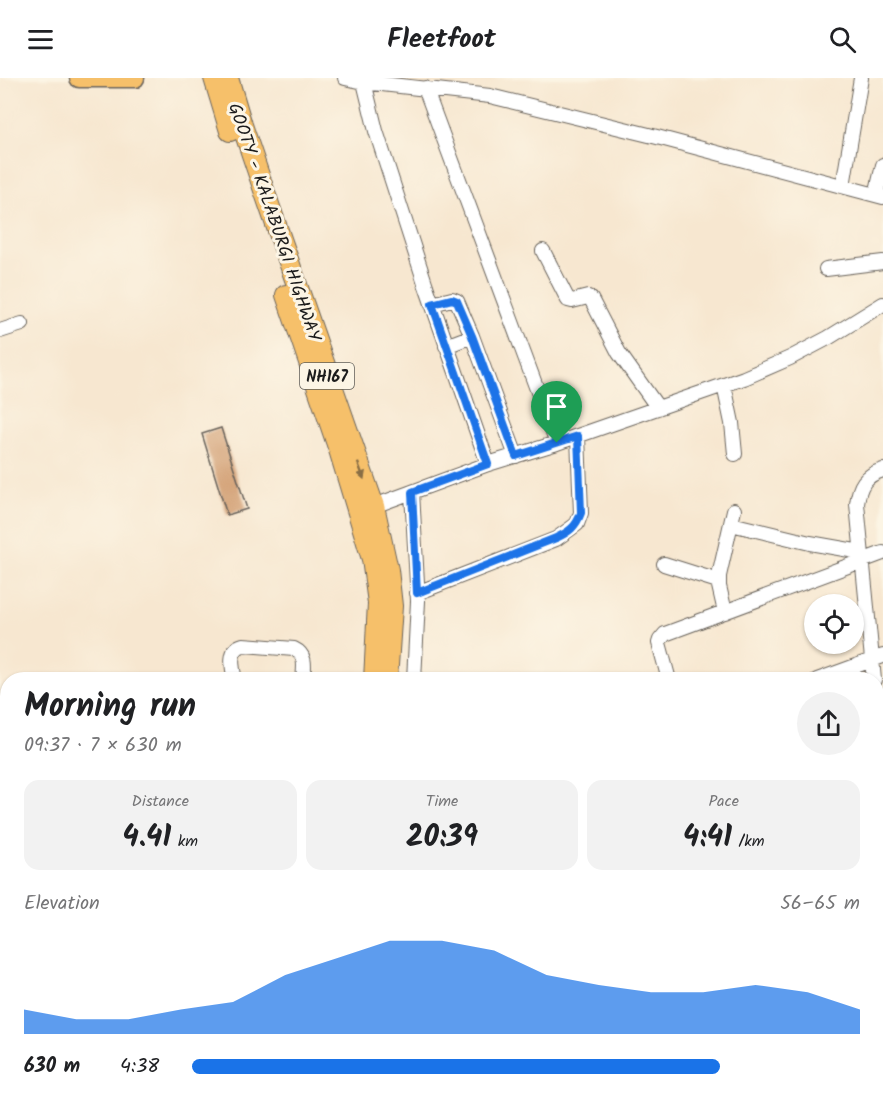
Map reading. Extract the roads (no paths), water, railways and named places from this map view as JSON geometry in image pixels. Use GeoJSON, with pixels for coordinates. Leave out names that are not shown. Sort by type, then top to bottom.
{"type":"FeatureCollection","features":[{"type":"Feature","properties":{"kind":"highway","name":"NH167"},"geometry":{"type":"LineString","coordinates":[[214,78],[231,136],[340,453],[372,559],[378,603],[374,672]]}},
{"type":"Feature","properties":{"kind":"highway","name":"GOOTY - KALABURGI HIGHWAY"},"geometry":{"type":"LineString","coordinates":[[228,78],[262,186],[374,506],[388,570],[392,606],[388,672]]}},
{"type":"Feature","properties":{"kind":"main road"},"geometry":{"type":"LineString","coordinates":[[79,78],[135,78]]}},
{"type":"Feature","properties":{"kind":"street"},"geometry":{"type":"LineString","coordinates":[[345,78],[490,96],[657,136],[880,196],[883,165]]}},
{"type":"Feature","properties":{"kind":"street"},"geometry":{"type":"LineString","coordinates":[[843,186],[861,78]]}},
{"type":"Feature","properties":{"kind":"street"},"geometry":{"type":"LineString","coordinates":[[364,82],[375,131],[446,346],[488,464]]}},
{"type":"Feature","properties":{"kind":"street"},"geometry":{"type":"LineString","coordinates":[[425,88],[557,443]]}},
{"type":"Feature","properties":{"kind":"street"},"geometry":{"type":"LineString","coordinates":[[543,251],[568,300],[588,297],[591,299],[619,353],[658,408]]}},
{"type":"Feature","properties":{"kind":"street"},"geometry":{"type":"LineString","coordinates":[[826,269],[883,262]]}},
{"type":"Feature","properties":{"kind":"street"},"geometry":{"type":"LineString","coordinates":[[432,304],[456,300],[472,336],[516,456]]}},
{"type":"Feature","properties":{"kind":"street"},"geometry":{"type":"LineString","coordinates":[[374,506],[488,464],[578,436],[724,385],[790,358],[883,304]]}},
{"type":"Feature","properties":{"kind":"street"},"geometry":{"type":"LineString","coordinates":[[0,331],[21,324]]}},
{"type":"Feature","properties":{"kind":"street"},"geometry":{"type":"LineString","coordinates":[[446,346],[472,336]]}},
{"type":"Feature","properties":{"kind":"street"},"geometry":{"type":"LineString","coordinates":[[724,385],[732,423],[735,454]]}},
{"type":"Feature","properties":{"kind":"street"},"geometry":{"type":"LineString","coordinates":[[417,593],[556,538],[577,524],[581,513],[578,436]]}},
{"type":"Feature","properties":{"kind":"street"},"geometry":{"type":"LineString","coordinates":[[839,672],[878,658],[862,556],[857,504],[863,483],[869,475],[883,470]]}},
{"type":"Feature","properties":{"kind":"street"},"geometry":{"type":"LineString","coordinates":[[412,492],[417,593],[414,672]]}},
{"type":"Feature","properties":{"kind":"street"},"geometry":{"type":"LineString","coordinates":[[725,612],[718,581],[732,517],[810,543],[862,556]]}},
{"type":"Feature","properties":{"kind":"street"},"geometry":{"type":"LineString","coordinates":[[667,672],[660,647],[662,637],[862,556],[883,553]]}},
{"type":"Feature","properties":{"kind":"street"},"geometry":{"type":"LineString","coordinates":[[664,564],[718,581]]}},
{"type":"Feature","properties":{"kind":"street"},"geometry":{"type":"LineString","coordinates":[[233,672],[234,651],[239,645],[299,651],[304,660],[303,672]]}}]}
